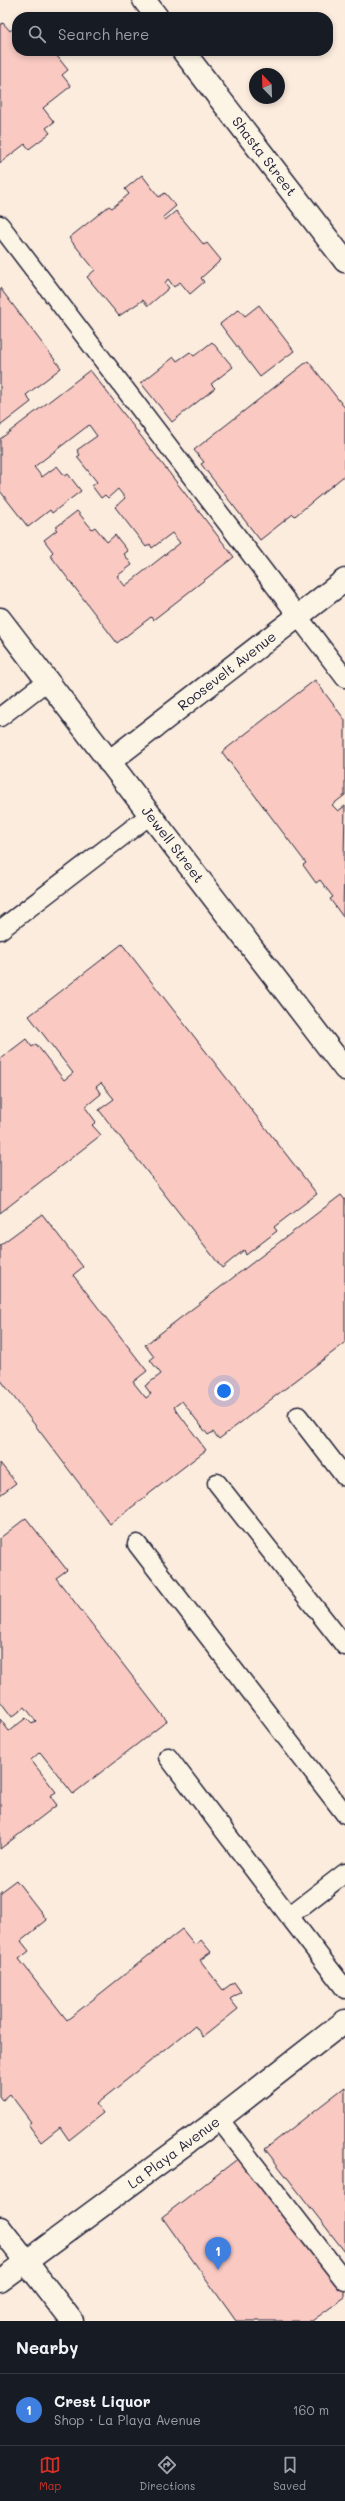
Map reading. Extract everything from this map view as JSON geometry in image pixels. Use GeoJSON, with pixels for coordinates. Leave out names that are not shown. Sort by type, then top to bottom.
{"type":"FeatureCollection","features":[{"type":"Feature","properties":{"kind":"street"},"geometry":{"type":"LineString","coordinates":[[144,0],[153,12]]}},
{"type":"Feature","properties":{"kind":"street","name":"Shasta Street"},"geometry":{"type":"LineString","coordinates":[[187,56],[345,261]]}},
{"type":"Feature","properties":{"kind":"street","name":"Roosevelt Avenue"},"geometry":{"type":"LineString","coordinates":[[109,762],[345,580]]}},
{"type":"Feature","properties":{"kind":"street","name":"Jewell Street"},"geometry":{"type":"LineString","coordinates":[[0,619],[345,1069]]}},
{"type":"Feature","properties":{"kind":"street","name":"La Playa Avenue"},"geometry":{"type":"LineString","coordinates":[[0,2281],[25,2261],[220,2119],[345,2021]]}},
{"type":"Feature","properties":{"kind":"street"},"geometry":{"type":"LineString","coordinates":[[0,2228],[72,2321]]}},
{"type":"Feature","properties":{"kind":"lane"},"geometry":{"type":"LineString","coordinates":[[0,225],[345,678]]}},
{"type":"Feature","properties":{"kind":"lane"},"geometry":{"type":"LineString","coordinates":[[0,717],[47,681]]}},
{"type":"Feature","properties":{"kind":"lane"},"geometry":{"type":"LineString","coordinates":[[0,930],[150,815]]}},
{"type":"Feature","properties":{"kind":"lane"},"geometry":{"type":"LineString","coordinates":[[298,1416],[345,1477]]}},
{"type":"Feature","properties":{"kind":"lane"},"geometry":{"type":"LineString","coordinates":[[217,1483],[345,1646]]}},
{"type":"Feature","properties":{"kind":"lane"},"geometry":{"type":"LineString","coordinates":[[137,1544],[345,1814]]}},
{"type":"Feature","properties":{"kind":"lane"},"geometry":{"type":"LineString","coordinates":[[168,1757],[345,1989]]}},
{"type":"Feature","properties":{"kind":"lane"},"geometry":{"type":"LineString","coordinates":[[289,1916],[345,1873]]}},
{"type":"Feature","properties":{"kind":"lane"},"geometry":{"type":"LineString","coordinates":[[220,2119],[345,2281]]}},
{"type":"Feature","properties":{"kind":"building"},"geometry":{"type":"Polygon","coordinates":[[[3,23],[10,31],[12,29],[12,56],[57,56],[68,70],[62,75],[71,86],[43,108],[54,122],[46,128],[50,133],[29,149],[25,144],[0,163],[0,25],[3,23]]]}},
{"type":"Feature","properties":{"kind":"building"},"geometry":{"type":"Polygon","coordinates":[[[142,175],[159,197],[165,193],[176,206],[163,217],[165,220],[176,211],[204,245],[207,243],[221,260],[201,278],[204,282],[190,294],[180,282],[174,287],[168,279],[165,283],[169,288],[148,306],[143,300],[119,316],[87,277],[95,270],[69,238],[109,206],[112,208],[129,194],[125,189],[142,175]]]}},
{"type":"Feature","properties":{"kind":"building"},"geometry":{"type":"Polygon","coordinates":[[[0,288],[61,368],[26,395],[31,402],[0,426],[0,288]]]}},
{"type":"Feature","properties":{"kind":"building"},"geometry":{"type":"Polygon","coordinates":[[[259,305],[294,351],[260,377],[220,324],[239,309],[245,316],[259,305]]]}},
{"type":"Feature","properties":{"kind":"building"},"geometry":{"type":"Polygon","coordinates":[[[212,342],[233,367],[211,384],[215,388],[172,422],[141,383],[174,357],[177,361],[190,352],[194,356],[212,342]]]}},
{"type":"Feature","properties":{"kind":"building"},"geometry":{"type":"Polygon","coordinates":[[[308,361],[345,408],[345,475],[295,516],[293,514],[260,540],[201,464],[204,462],[194,450],[308,361]]]}},
{"type":"Feature","properties":{"kind":"building"},"geometry":{"type":"Polygon","coordinates":[[[90,370],[234,557],[153,620],[151,617],[117,643],[50,555],[53,552],[44,540],[57,530],[55,528],[77,511],[92,529],[95,527],[107,542],[115,535],[128,551],[124,554],[132,565],[117,576],[125,586],[180,543],[172,533],[152,548],[150,544],[146,547],[115,507],[125,498],[118,489],[108,498],[105,495],[101,498],[92,486],[97,482],[77,457],[80,455],[77,450],[97,436],[89,425],[34,467],[42,477],[57,466],[65,476],[68,474],[81,491],[52,513],[50,510],[28,527],[0,491],[0,439],[90,370]]]}},
{"type":"Feature","properties":{"kind":"building"},"geometry":{"type":"Polygon","coordinates":[[[315,680],[345,720],[345,795],[332,805],[338,811],[345,806],[343,917],[330,899],[333,897],[320,880],[316,883],[303,865],[306,863],[222,752],[315,680]]]}},
{"type":"Feature","properties":{"kind":"building"},"geometry":{"type":"Polygon","coordinates":[[[122,944],[317,1194],[274,1227],[277,1231],[246,1255],[244,1250],[222,1268],[99,1110],[114,1099],[101,1083],[96,1087],[101,1094],[85,1107],[96,1122],[92,1125],[101,1135],[0,1213],[0,1059],[26,1039],[32,1047],[36,1044],[64,1080],[73,1073],[29,1016],[122,944]]]}},
{"type":"Feature","properties":{"kind":"building"},"geometry":{"type":"Polygon","coordinates":[[[341,1195],[345,1200],[345,1343],[219,1439],[213,1432],[208,1435],[182,1401],[174,1407],[206,1450],[110,1524],[0,1379],[0,1245],[42,1214],[83,1267],[73,1275],[147,1371],[133,1382],[146,1398],[151,1394],[145,1386],[161,1374],[150,1360],[154,1357],[145,1345],[341,1195]]]}},
{"type":"Feature","properties":{"kind":"building"},"geometry":{"type":"Polygon","coordinates":[[[0,1463],[16,1483],[0,1495],[0,1463]]]}},
{"type":"Feature","properties":{"kind":"building"},"geometry":{"type":"Polygon","coordinates":[[[26,1518],[67,1570],[56,1578],[167,1721],[73,1794],[40,1752],[31,1760],[56,1792],[50,1796],[57,1805],[0,1849],[0,1719],[9,1731],[26,1718],[32,1724],[36,1721],[25,1707],[12,1717],[0,1701],[0,1538],[26,1518]]]}},
{"type":"Feature","properties":{"kind":"building"},"geometry":{"type":"Polygon","coordinates":[[[16,1880],[47,1920],[21,1941],[29,1951],[19,1959],[67,2020],[182,1929],[195,1945],[201,1940],[211,1952],[200,1960],[223,1990],[234,1982],[241,1992],[230,1999],[238,2009],[203,2037],[195,2026],[96,2104],[103,2113],[69,2140],[60,2127],[41,2142],[28,2124],[31,2122],[10,2094],[3,2100],[0,2096],[0,1892],[16,1880]]]}},
{"type":"Feature","properties":{"kind":"building"},"geometry":{"type":"Polygon","coordinates":[[[345,2087],[345,2252],[265,2149],[345,2087]]]}},
{"type":"Feature","properties":{"kind":"building"},"geometry":{"type":"Polygon","coordinates":[[[244,2154],[345,2283],[345,2297],[312,2321],[236,2321],[162,2217],[244,2154]]]}},
{"type":"Feature","properties":{"kind":"place","name":"Crest Liquor"},"geometry":{"type":"Point","coordinates":[218,2270]}}]}
